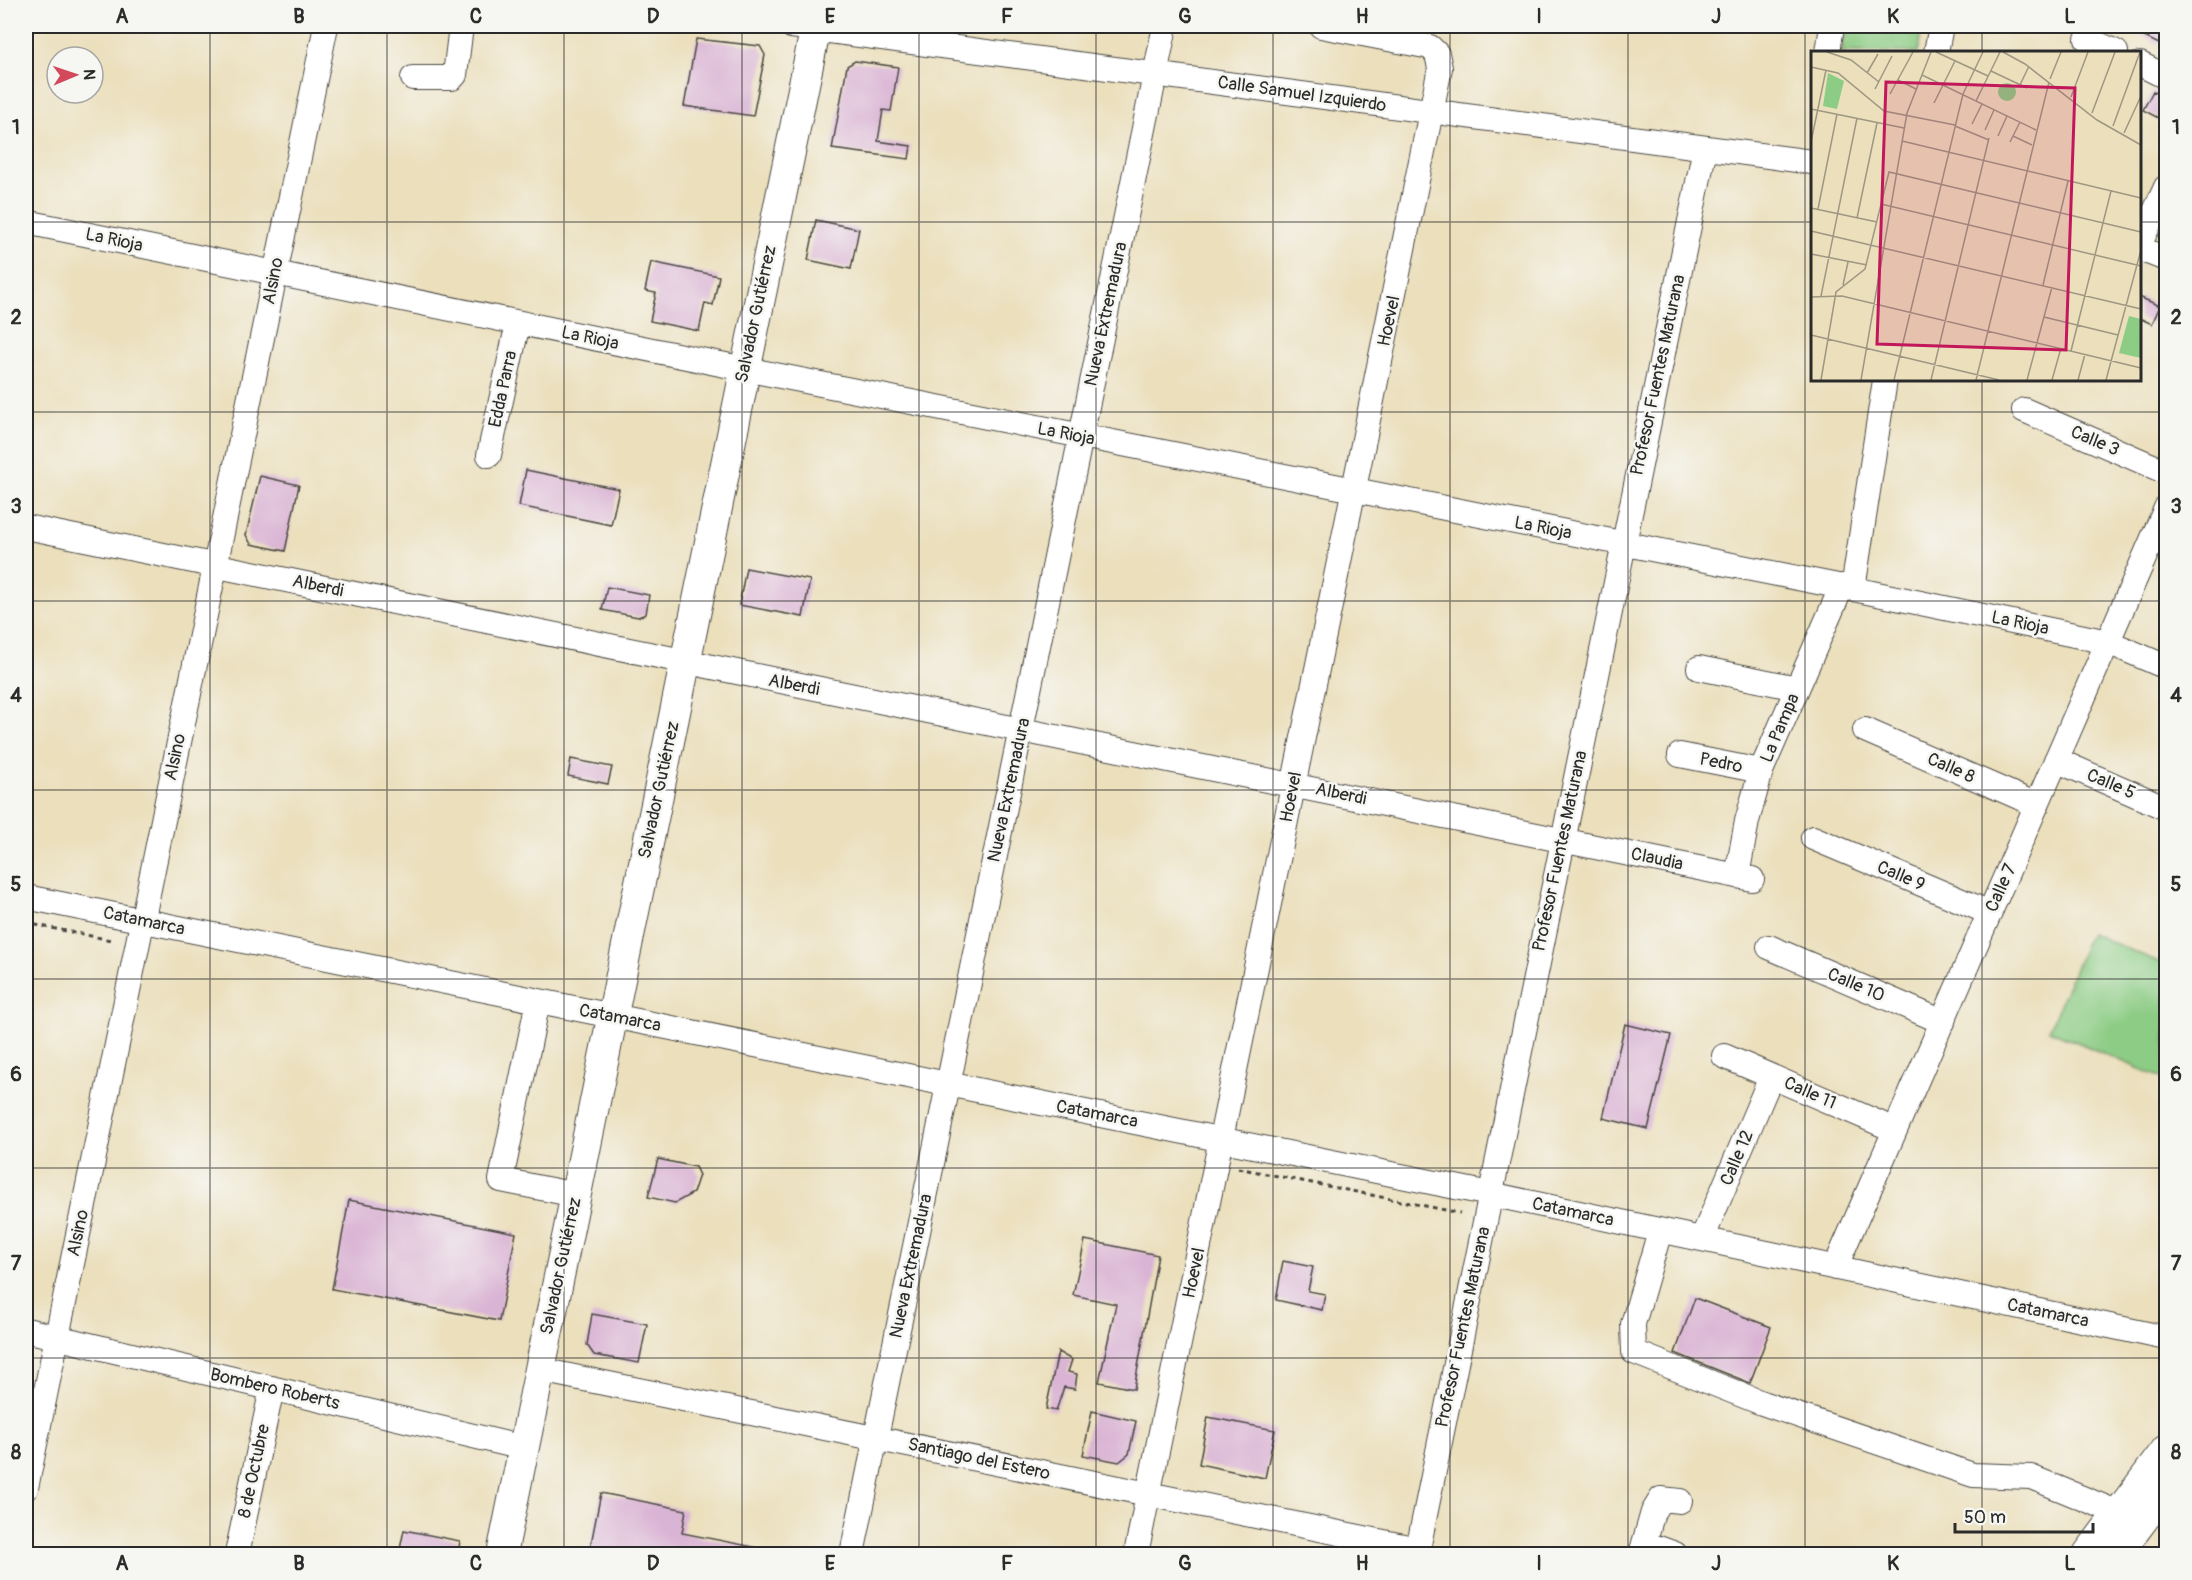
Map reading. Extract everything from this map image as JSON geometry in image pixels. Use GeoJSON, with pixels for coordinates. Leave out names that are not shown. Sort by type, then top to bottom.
{"type":"FeatureCollection","features":[{"type":"Feature","properties":{"kind":"main road","name":"Salvador Gutiérrez"},"geometry":{"type":"LineString","coordinates":[[502,1554],[745,369],[808,26]]}},
{"type":"Feature","properties":{"kind":"main road"},"geometry":{"type":"LineString","coordinates":[[2088,1554],[2166,1450]]}},
{"type":"Feature","properties":{"kind":"main road"},"geometry":{"type":"LineString","coordinates":[[2122,1553],[2166,1489]]}},
{"type":"Feature","properties":{"kind":"street","name":"Alsino"},"geometry":{"type":"LineString","coordinates":[[26,1488],[326,26]]}},
{"type":"Feature","properties":{"kind":"street"},"geometry":{"type":"LineString","coordinates":[[413,78],[452,78],[455,75],[461,26]]}},
{"type":"Feature","properties":{"kind":"street","name":"Calle Samuel Izquierdo"},"geometry":{"type":"LineString","coordinates":[[808,26],[1705,148],[1811,156]]}},
{"type":"Feature","properties":{"kind":"street","name":"Nueva Extremadura"},"geometry":{"type":"LineString","coordinates":[[852,1554],[1165,26]]}},
{"type":"Feature","properties":{"kind":"street","name":"Hoevel"},"geometry":{"type":"LineString","coordinates":[[1136,1554],[1440,63],[1437,54],[1425,46],[1321,26]]}},
{"type":"Feature","properties":{"kind":"street"},"geometry":{"type":"LineString","coordinates":[[1828,51],[1833,26]]}},
{"type":"Feature","properties":{"kind":"street"},"geometry":{"type":"LineString","coordinates":[[1936,51],[1941,26]]}},
{"type":"Feature","properties":{"kind":"street"},"geometry":{"type":"LineString","coordinates":[[2087,39],[2114,51]]}},
{"type":"Feature","properties":{"kind":"street"},"geometry":{"type":"LineString","coordinates":[[2141,65],[2166,76]]}},
{"type":"Feature","properties":{"kind":"street","name":"Profesor Fuentes Maturana"},"geometry":{"type":"LineString","coordinates":[[1417,1552],[1705,148]]}},
{"type":"Feature","properties":{"kind":"street"},"geometry":{"type":"LineString","coordinates":[[2141,242],[2166,187]]}},
{"type":"Feature","properties":{"kind":"street","name":"La Rioja"},"geometry":{"type":"LineString","coordinates":[[26,222],[745,369],[1848,588],[2108,642],[2166,667]]}},
{"type":"Feature","properties":{"kind":"street"},"geometry":{"type":"LineString","coordinates":[[2141,247],[2166,259]]}},
{"type":"Feature","properties":{"kind":"street","name":"Edda Parra"},"geometry":{"type":"LineString","coordinates":[[489,455],[518,323]]}},
{"type":"Feature","properties":{"kind":"street","name":"La Pampa"},"geometry":{"type":"LineString","coordinates":[[1744,878],[1747,821],[1761,771],[1797,688],[1848,588],[1884,381]]}},
{"type":"Feature","properties":{"kind":"street","name":"Calle 3"},"geometry":{"type":"LineString","coordinates":[[2024,410],[2166,472]]}},
{"type":"Feature","properties":{"kind":"street","name":"Calle 7"},"geometry":{"type":"LineString","coordinates":[[1835,1268],[2166,508]]}},
{"type":"Feature","properties":{"kind":"street","name":"Alberdi"},"geometry":{"type":"LineString","coordinates":[[26,527],[1563,840]]}},
{"type":"Feature","properties":{"kind":"street"},"geometry":{"type":"LineString","coordinates":[[1699,669],[1797,688]]}},
{"type":"Feature","properties":{"kind":"street","name":"Calle 8"},"geometry":{"type":"LineString","coordinates":[[1865,730],[2037,805]]}},
{"type":"Feature","properties":{"kind":"street","name":"Pedro"},"geometry":{"type":"LineString","coordinates":[[1680,755],[1761,771]]}},
{"type":"Feature","properties":{"kind":"street","name":"Calle 5"},"geometry":{"type":"LineString","coordinates":[[2056,760],[2166,808]]}},
{"type":"Feature","properties":{"kind":"street","name":"Calle 9"},"geometry":{"type":"LineString","coordinates":[[1813,838],[1990,913]]}},
{"type":"Feature","properties":{"kind":"street","name":"Claudia"},"geometry":{"type":"LineString","coordinates":[[1563,840],[1744,878]]}},
{"type":"Feature","properties":{"kind":"street","name":"Catamarca"},"geometry":{"type":"LineString","coordinates":[[26,897],[1490,1194],[2166,1338]]}},
{"type":"Feature","properties":{"kind":"street","name":"Calle 10"},"geometry":{"type":"LineString","coordinates":[[1769,947],[1942,1022]]}},
{"type":"Feature","properties":{"kind":"street"},"geometry":{"type":"LineString","coordinates":[[538,1001],[501,1180],[576,1195]]}},
{"type":"Feature","properties":{"kind":"street","name":"Calle 11"},"geometry":{"type":"LineString","coordinates":[[1724,1056],[1895,1131]]}},
{"type":"Feature","properties":{"kind":"street","name":"Calle 12"},"geometry":{"type":"LineString","coordinates":[[1702,1239],[1771,1077]]}},
{"type":"Feature","properties":{"kind":"street"},"geometry":{"type":"LineString","coordinates":[[1660,1231],[1633,1324],[1634,1352],[1762,1403],[1973,1475],[2031,1477],[2119,1513]]}},
{"type":"Feature","properties":{"kind":"street","name":"Bombero Roberts"},"geometry":{"type":"LineString","coordinates":[[26,1330],[524,1448]]}},
{"type":"Feature","properties":{"kind":"street","name":"Santiago del Estero"},"geometry":{"type":"LineString","coordinates":[[540,1370],[1148,1494],[1417,1552]]}},
{"type":"Feature","properties":{"kind":"street","name":"8 de Octubre"},"geometry":{"type":"LineString","coordinates":[[237,1554],[272,1388]]}},
{"type":"Feature","properties":{"kind":"street"},"geometry":{"type":"LineString","coordinates":[[1675,1554],[1643,1549],[1653,1512],[1660,1499],[1680,1501]]}},
{"type":"Feature","properties":{"kind":"path"},"geometry":{"type":"LineString","coordinates":[[26,923],[111,940]]}},
{"type":"Feature","properties":{"kind":"path"},"geometry":{"type":"LineString","coordinates":[[1238,1168],[1461,1214]]}},
{"type":"Feature","properties":{"kind":"green space"},"geometry":{"type":"Polygon","coordinates":[[[1846,26],[1922,26],[1918,51],[1842,51],[1846,26]]]}},
{"type":"Feature","properties":{"kind":"green space"},"geometry":{"type":"Polygon","coordinates":[[[2090,933],[2166,965],[2166,1080],[2049,1030],[2090,933]]]}},
{"type":"Feature","properties":{"kind":"building"},"geometry":{"type":"Polygon","coordinates":[[[2122,26],[2166,26],[2166,28],[2159,44],[2122,26]]]}},
{"type":"Feature","properties":{"kind":"building"},"geometry":{"type":"Polygon","coordinates":[[[696,39],[760,46],[765,55],[753,116],[684,106],[696,39]]]}},
{"type":"Feature","properties":{"kind":"building"},"geometry":{"type":"Polygon","coordinates":[[[855,61],[898,67],[891,111],[883,110],[878,141],[911,146],[909,159],[832,149],[847,66],[855,61]]]}},
{"type":"Feature","properties":{"kind":"building"},"geometry":{"type":"Polygon","coordinates":[[[2153,91],[2166,98],[2166,122],[2143,110],[2153,91]]]}},
{"type":"Feature","properties":{"kind":"building"},"geometry":{"type":"Polygon","coordinates":[[[816,220],[859,229],[851,269],[808,260],[816,220]]]}},
{"type":"Feature","properties":{"kind":"building"},"geometry":{"type":"Polygon","coordinates":[[[651,262],[719,276],[713,305],[705,303],[699,331],[650,321],[656,293],[645,291],[651,262]]]}},
{"type":"Feature","properties":{"kind":"building"},"geometry":{"type":"Polygon","coordinates":[[[2141,298],[2160,306],[2152,324],[2141,319],[2141,298]]]}},
{"type":"Feature","properties":{"kind":"building"},"geometry":{"type":"Polygon","coordinates":[[[526,470],[619,489],[611,525],[519,506],[526,470]]]}},
{"type":"Feature","properties":{"kind":"building"},"geometry":{"type":"Polygon","coordinates":[[[260,476],[299,485],[285,551],[251,544],[246,535],[260,476]]]}},
{"type":"Feature","properties":{"kind":"building"},"geometry":{"type":"Polygon","coordinates":[[[746,568],[810,580],[803,617],[739,605],[746,568]]]}},
{"type":"Feature","properties":{"kind":"building"},"geometry":{"type":"Polygon","coordinates":[[[607,587],[649,595],[646,614],[638,617],[602,610],[607,587]]]}},
{"type":"Feature","properties":{"kind":"building"},"geometry":{"type":"Polygon","coordinates":[[[571,759],[612,767],[608,784],[568,776],[571,759]]]}},
{"type":"Feature","properties":{"kind":"building"},"geometry":{"type":"Polygon","coordinates":[[[1625,1024],[1671,1035],[1648,1129],[1603,1118],[1625,1024]]]}},
{"type":"Feature","properties":{"kind":"building"},"geometry":{"type":"Polygon","coordinates":[[[658,1159],[695,1167],[699,1175],[693,1193],[675,1203],[648,1197],[658,1159]]]}},
{"type":"Feature","properties":{"kind":"building"},"geometry":{"type":"Polygon","coordinates":[[[349,1200],[516,1233],[499,1321],[332,1289],[349,1200]]]}},
{"type":"Feature","properties":{"kind":"building"},"geometry":{"type":"Polygon","coordinates":[[[1085,1240],[1158,1255],[1134,1389],[1099,1382],[1116,1304],[1073,1295],[1085,1240]]]}},
{"type":"Feature","properties":{"kind":"building"},"geometry":{"type":"Polygon","coordinates":[[[1283,1261],[1313,1267],[1308,1291],[1325,1294],[1322,1310],[1276,1300],[1283,1261]]]}},
{"type":"Feature","properties":{"kind":"building"},"geometry":{"type":"Polygon","coordinates":[[[1695,1298],[1771,1327],[1750,1383],[1675,1353],[1695,1298]]]}},
{"type":"Feature","properties":{"kind":"building"},"geometry":{"type":"Polygon","coordinates":[[[592,1314],[647,1324],[639,1363],[594,1355],[587,1345],[592,1314]]]}},
{"type":"Feature","properties":{"kind":"building"},"geometry":{"type":"Polygon","coordinates":[[[1058,1352],[1072,1360],[1068,1372],[1077,1374],[1075,1389],[1064,1387],[1056,1411],[1046,1409],[1058,1352]]]}},
{"type":"Feature","properties":{"kind":"building"},"geometry":{"type":"Polygon","coordinates":[[[1092,1411],[1136,1421],[1129,1454],[1119,1462],[1083,1455],[1092,1411]]]}},
{"type":"Feature","properties":{"kind":"building"},"geometry":{"type":"Polygon","coordinates":[[[1208,1417],[1275,1430],[1265,1478],[1199,1464],[1208,1417]]]}},
{"type":"Feature","properties":{"kind":"building"},"geometry":{"type":"Polygon","coordinates":[[[601,1493],[686,1510],[682,1533],[754,1547],[753,1554],[589,1554],[601,1493]]]}},
{"type":"Feature","properties":{"kind":"building"},"geometry":{"type":"Polygon","coordinates":[[[404,1530],[460,1541],[458,1554],[399,1554],[404,1530]]]}}]}
